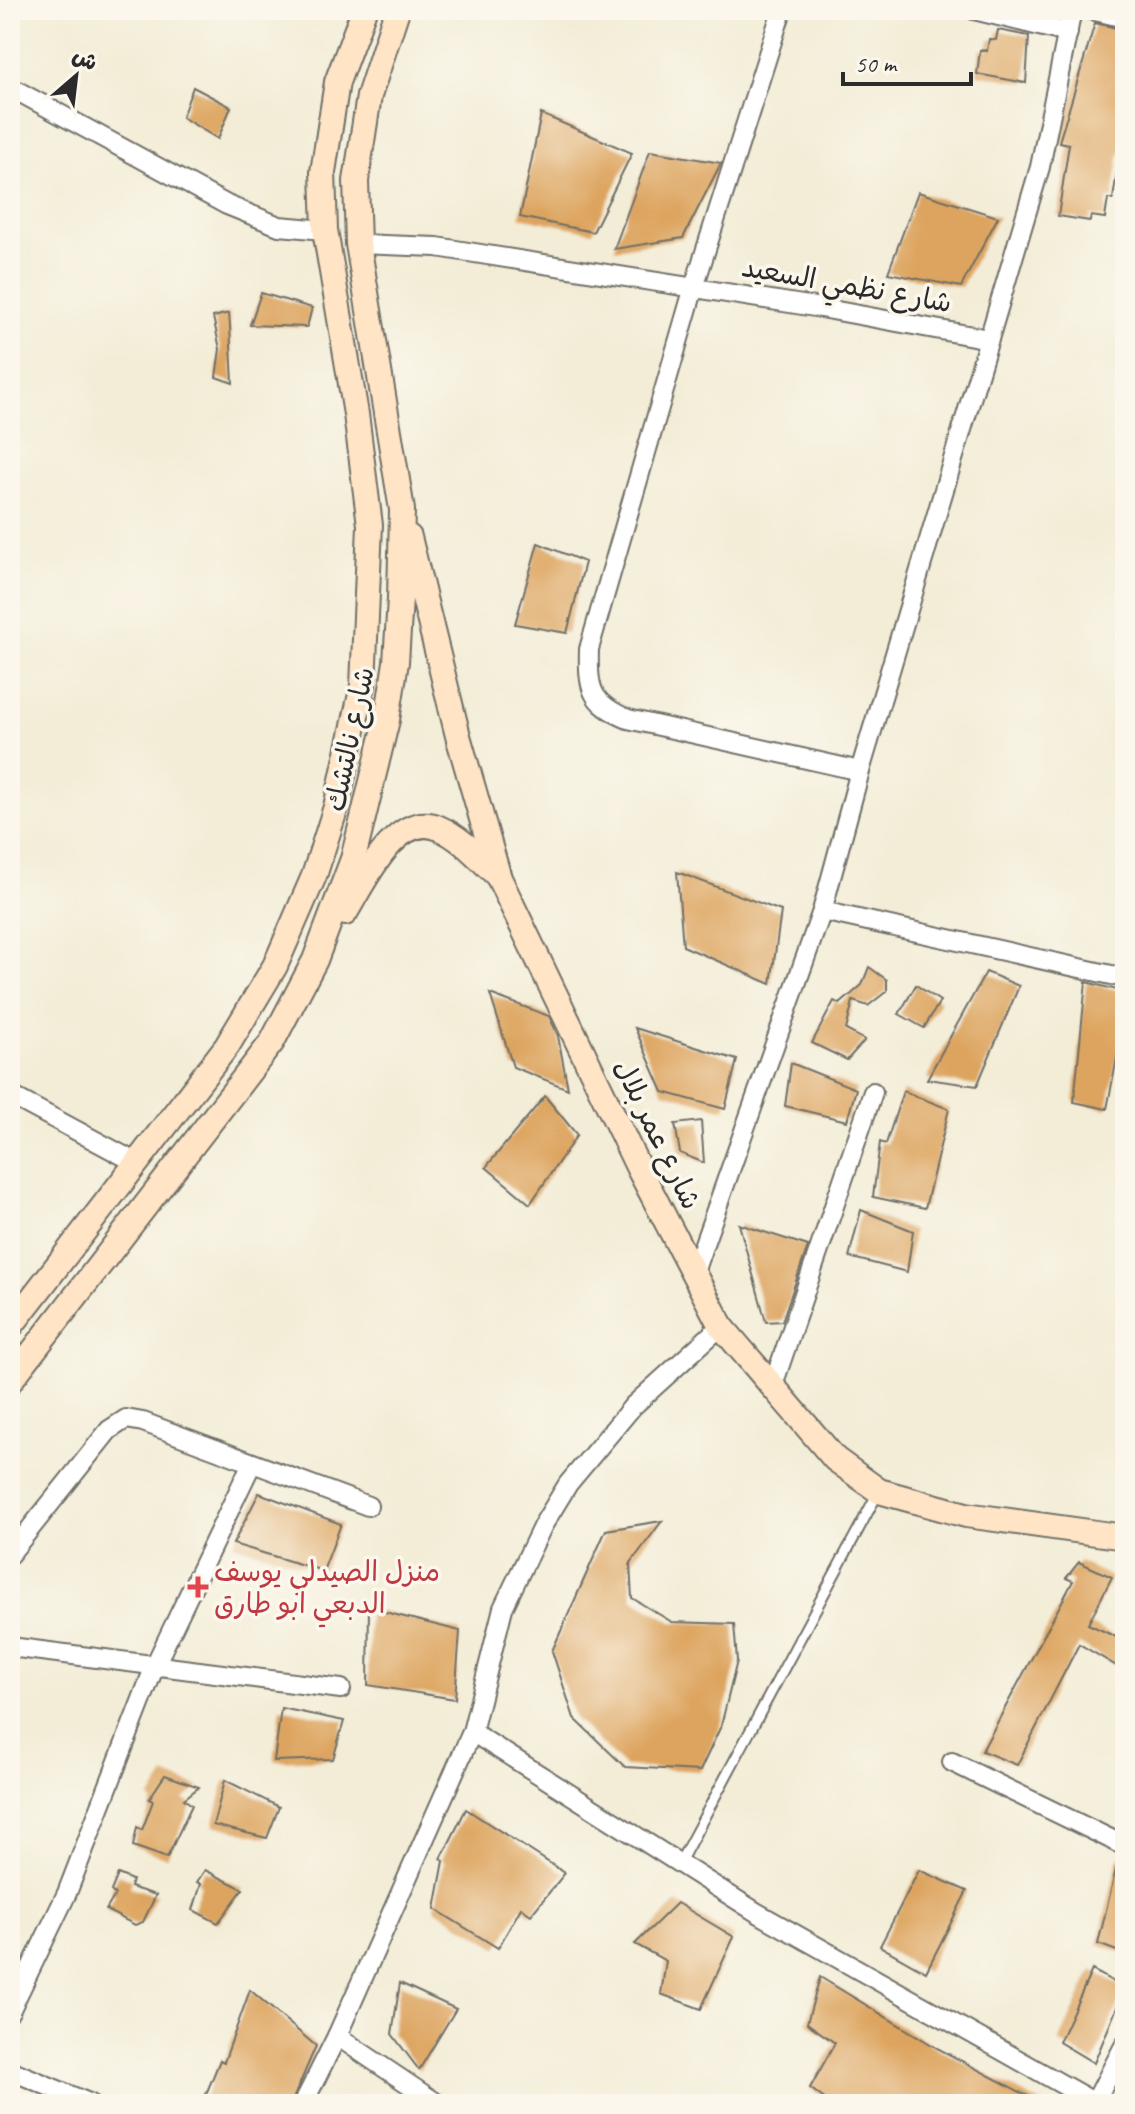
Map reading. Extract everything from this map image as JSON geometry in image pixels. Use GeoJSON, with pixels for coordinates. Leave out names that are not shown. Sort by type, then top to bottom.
{"type":"FeatureCollection","features":[{"type":"Feature","properties":{"kind":"main road","name":"شارع نالتشك"},"geometry":{"type":"LineString","coordinates":[[10,1327],[227,1046],[275,966],[314,876],[350,755],[366,654],[370,525],[356,414],[325,230],[323,172],[337,82],[364,10]]}},
{"type":"Feature","properties":{"kind":"main road","name":"شارع نالتشك"},"geometry":{"type":"LineString","coordinates":[[10,1381],[272,1042],[315,960],[353,859],[387,720],[396,662],[402,510],[358,244],[356,181],[361,135],[382,47],[397,10]]}},
{"type":"Feature","properties":{"kind":"main road","name":"شارع عمر بلال"},"geometry":{"type":"LineString","coordinates":[[402,510],[458,736],[499,878],[638,1167],[721,1326],[835,1459],[879,1491],[966,1515],[1125,1537]]}},
{"type":"Feature","properties":{"kind":"main road"},"geometry":{"type":"LineString","coordinates":[[315,960],[379,857],[401,833],[417,825],[438,827],[462,842],[499,878]]}},
{"type":"Feature","properties":{"kind":"street"},"geometry":{"type":"LineString","coordinates":[[782,10],[694,287],[589,649],[590,688],[598,702],[628,719],[860,771]]}},
{"type":"Feature","properties":{"kind":"street"},"geometry":{"type":"LineString","coordinates":[[974,10],[1068,33]]}},
{"type":"Feature","properties":{"kind":"street"},"geometry":{"type":"LineString","coordinates":[[694,1272],[822,911],[860,771],[1040,167],[1072,10]]}},
{"type":"Feature","properties":{"kind":"street"},"geometry":{"type":"LineString","coordinates":[[1091,10],[1125,18]]}},
{"type":"Feature","properties":{"kind":"street"},"geometry":{"type":"LineString","coordinates":[[10,87],[242,212],[279,226],[325,230]]}},
{"type":"Feature","properties":{"kind":"street","name":"شارع نظمي السعيد"},"geometry":{"type":"LineString","coordinates":[[358,244],[437,247],[694,287],[989,339]]}},
{"type":"Feature","properties":{"kind":"street"},"geometry":{"type":"LineString","coordinates":[[822,911],[1125,978]]}},
{"type":"Feature","properties":{"kind":"street"},"geometry":{"type":"LineString","coordinates":[[772,1388],[873,1092]]}},
{"type":"Feature","properties":{"kind":"street"},"geometry":{"type":"LineString","coordinates":[[10,1095],[135,1162]]}},
{"type":"Feature","properties":{"kind":"street"},"geometry":{"type":"LineString","coordinates":[[303,2104],[337,2036],[472,1732],[503,1608],[543,1525],[568,1484],[633,1406],[721,1326]]}},
{"type":"Feature","properties":{"kind":"street"},"geometry":{"type":"LineString","coordinates":[[10,1554],[118,1422],[143,1422],[251,1465],[368,1506]]}},
{"type":"Feature","properties":{"kind":"street"},"geometry":{"type":"LineString","coordinates":[[10,2011],[19,1972],[67,1893],[156,1663],[251,1465]]}},
{"type":"Feature","properties":{"kind":"street"},"geometry":{"type":"LineString","coordinates":[[10,1647],[156,1663],[341,1689]]}},
{"type":"Feature","properties":{"kind":"street"},"geometry":{"type":"LineString","coordinates":[[472,1732],[756,1912],[1089,2102],[1125,2044]]}},
{"type":"Feature","properties":{"kind":"street"},"geometry":{"type":"LineString","coordinates":[[952,1762],[1125,1846]]}},
{"type":"Feature","properties":{"kind":"street"},"geometry":{"type":"LineString","coordinates":[[337,2036],[438,2104]]}},
{"type":"Feature","properties":{"kind":"street"},"geometry":{"type":"LineString","coordinates":[[10,2070],[91,2104]]}},
{"type":"Feature","properties":{"kind":"lane"},"geometry":{"type":"LineString","coordinates":[[680,1862],[879,1491]]}},
{"type":"Feature","properties":{"kind":"building"},"geometry":{"type":"Polygon","coordinates":[[[1095,23],[1125,30],[1125,152],[1120,152],[1113,199],[1108,199],[1105,218],[1091,216],[1090,221],[1058,216],[1069,144],[1059,142],[1095,23]]]}},
{"type":"Feature","properties":{"kind":"building"},"geometry":{"type":"Polygon","coordinates":[[[998,30],[1029,36],[1026,83],[977,74],[980,50],[987,51],[989,39],[996,40],[998,30]]]}},
{"type":"Feature","properties":{"kind":"building"},"geometry":{"type":"Polygon","coordinates":[[[193,87],[231,107],[218,139],[182,117],[193,87]]]}},
{"type":"Feature","properties":{"kind":"building"},"geometry":{"type":"Polygon","coordinates":[[[541,114],[632,153],[593,232],[520,217],[541,114]]]}},
{"type":"Feature","properties":{"kind":"building"},"geometry":{"type":"Polygon","coordinates":[[[650,151],[721,163],[683,238],[614,249],[650,151]]]}},
{"type":"Feature","properties":{"kind":"building"},"geometry":{"type":"Polygon","coordinates":[[[918,192],[998,217],[961,287],[888,273],[918,192]]]}},
{"type":"Feature","properties":{"kind":"building"},"geometry":{"type":"Polygon","coordinates":[[[261,293],[312,308],[307,327],[250,325],[261,293]]]}},
{"type":"Feature","properties":{"kind":"building"},"geometry":{"type":"Polygon","coordinates":[[[229,313],[233,383],[216,377],[220,349],[213,317],[229,313]]]}},
{"type":"Feature","properties":{"kind":"building"},"geometry":{"type":"Polygon","coordinates":[[[538,543],[585,562],[567,633],[515,624],[538,543]]]}},
{"type":"Feature","properties":{"kind":"building"},"geometry":{"type":"Polygon","coordinates":[[[677,872],[781,911],[771,984],[683,946],[677,872]]]}},
{"type":"Feature","properties":{"kind":"building"},"geometry":{"type":"Polygon","coordinates":[[[869,967],[887,980],[887,991],[868,1006],[853,1001],[846,1030],[865,1040],[847,1060],[812,1043],[834,1001],[840,1004],[862,985],[869,967]]]}},
{"type":"Feature","properties":{"kind":"building"},"geometry":{"type":"Polygon","coordinates":[[[986,972],[1019,986],[977,1086],[927,1079],[986,972]]]}},
{"type":"Feature","properties":{"kind":"building"},"geometry":{"type":"Polygon","coordinates":[[[1086,982],[1125,992],[1125,1017],[1107,1109],[1074,1102],[1086,982]]]}},
{"type":"Feature","properties":{"kind":"building"},"geometry":{"type":"Polygon","coordinates":[[[916,985],[940,1001],[924,1028],[899,1014],[916,985]]]}},
{"type":"Feature","properties":{"kind":"building"},"geometry":{"type":"Polygon","coordinates":[[[490,994],[549,1016],[558,1036],[568,1089],[513,1067],[490,994]]]}},
{"type":"Feature","properties":{"kind":"building"},"geometry":{"type":"Polygon","coordinates":[[[635,1028],[737,1060],[725,1109],[663,1092],[635,1028]]]}},
{"type":"Feature","properties":{"kind":"building"},"geometry":{"type":"Polygon","coordinates":[[[791,1063],[856,1089],[847,1121],[785,1106],[791,1063]]]}},
{"type":"Feature","properties":{"kind":"building"},"geometry":{"type":"Polygon","coordinates":[[[903,1091],[949,1109],[925,1208],[873,1197],[880,1142],[886,1144],[903,1091]]]}},
{"type":"Feature","properties":{"kind":"building"},"geometry":{"type":"Polygon","coordinates":[[[545,1096],[577,1135],[530,1204],[486,1167],[545,1096]]]}},
{"type":"Feature","properties":{"kind":"building"},"geometry":{"type":"Polygon","coordinates":[[[701,1121],[704,1163],[680,1153],[675,1124],[701,1121]]]}},
{"type":"Feature","properties":{"kind":"building"},"geometry":{"type":"Polygon","coordinates":[[[861,1210],[913,1231],[907,1272],[849,1257],[861,1210]]]}},
{"type":"Feature","properties":{"kind":"building"},"geometry":{"type":"Polygon","coordinates":[[[739,1224],[808,1246],[782,1321],[766,1322],[739,1224]]]}},
{"type":"Feature","properties":{"kind":"building"},"geometry":{"type":"Polygon","coordinates":[[[259,1493],[341,1524],[323,1571],[233,1544],[259,1493]]]}},
{"type":"Feature","properties":{"kind":"building"},"geometry":{"type":"Polygon","coordinates":[[[662,1521],[630,1564],[632,1598],[672,1622],[734,1624],[737,1661],[721,1726],[700,1771],[625,1767],[574,1718],[552,1651],[606,1530],[662,1521]]]}},
{"type":"Feature","properties":{"kind":"building"},"geometry":{"type":"Polygon","coordinates":[[[1079,1562],[1112,1577],[1088,1624],[1125,1641],[1125,1671],[1079,1644],[1017,1765],[982,1751],[1073,1581],[1066,1578],[1079,1562]]]}},
{"type":"Feature","properties":{"kind":"building"},"geometry":{"type":"Polygon","coordinates":[[[369,1608],[460,1631],[455,1699],[368,1685],[369,1608]]]}},
{"type":"Feature","properties":{"kind":"building"},"geometry":{"type":"Polygon","coordinates":[[[281,1708],[344,1721],[333,1759],[274,1761],[281,1708]]]}},
{"type":"Feature","properties":{"kind":"building"},"geometry":{"type":"Polygon","coordinates":[[[165,1775],[199,1787],[184,1799],[192,1805],[167,1858],[133,1846],[137,1827],[142,1830],[153,1801],[149,1799],[165,1775]]]}},
{"type":"Feature","properties":{"kind":"building"},"geometry":{"type":"Polygon","coordinates":[[[225,1780],[279,1807],[267,1838],[213,1825],[225,1780]]]}},
{"type":"Feature","properties":{"kind":"building"},"geometry":{"type":"Polygon","coordinates":[[[466,1809],[565,1873],[531,1915],[521,1908],[498,1948],[435,1909],[444,1861],[441,1859],[466,1809]]]}},
{"type":"Feature","properties":{"kind":"building"},"geometry":{"type":"Polygon","coordinates":[[[1119,1856],[1125,1858],[1125,1954],[1098,1944],[1119,1856]]]}},
{"type":"Feature","properties":{"kind":"building"},"geometry":{"type":"Polygon","coordinates":[[[205,1870],[243,1889],[218,1923],[193,1910],[201,1884],[197,1882],[205,1870]]]}},
{"type":"Feature","properties":{"kind":"building"},"geometry":{"type":"Polygon","coordinates":[[[919,1870],[967,1891],[926,1972],[880,1946],[919,1870]]]}},
{"type":"Feature","properties":{"kind":"building"},"geometry":{"type":"Polygon","coordinates":[[[118,1874],[132,1880],[130,1887],[156,1895],[143,1922],[135,1925],[106,1910],[115,1895],[111,1891],[118,1874]]]}},
{"type":"Feature","properties":{"kind":"building"},"geometry":{"type":"Polygon","coordinates":[[[677,1903],[734,1937],[701,2009],[661,1994],[666,1961],[635,1944],[677,1903]]]}},
{"type":"Feature","properties":{"kind":"building"},"geometry":{"type":"Polygon","coordinates":[[[1092,1970],[1125,1988],[1094,2063],[1059,2042],[1092,1970]]]}},
{"type":"Feature","properties":{"kind":"building"},"geometry":{"type":"Polygon","coordinates":[[[820,1977],[937,2048],[1043,2104],[831,2104],[810,2088],[835,2043],[807,2023],[820,1977]]]}},
{"type":"Feature","properties":{"kind":"building"},"geometry":{"type":"Polygon","coordinates":[[[400,1983],[456,2009],[419,2070],[392,2034],[400,1983]]]}},
{"type":"Feature","properties":{"kind":"building"},"geometry":{"type":"Polygon","coordinates":[[[250,1990],[316,2046],[291,2104],[202,2104],[220,2060],[224,2062],[250,1990]]]}},
{"type":"Feature","properties":{"kind":"place","name":"منزل الصيدلي يوسف الدبعي ابو طارق"},"geometry":{"type":"Point","coordinates":[198,1587]}}]}
